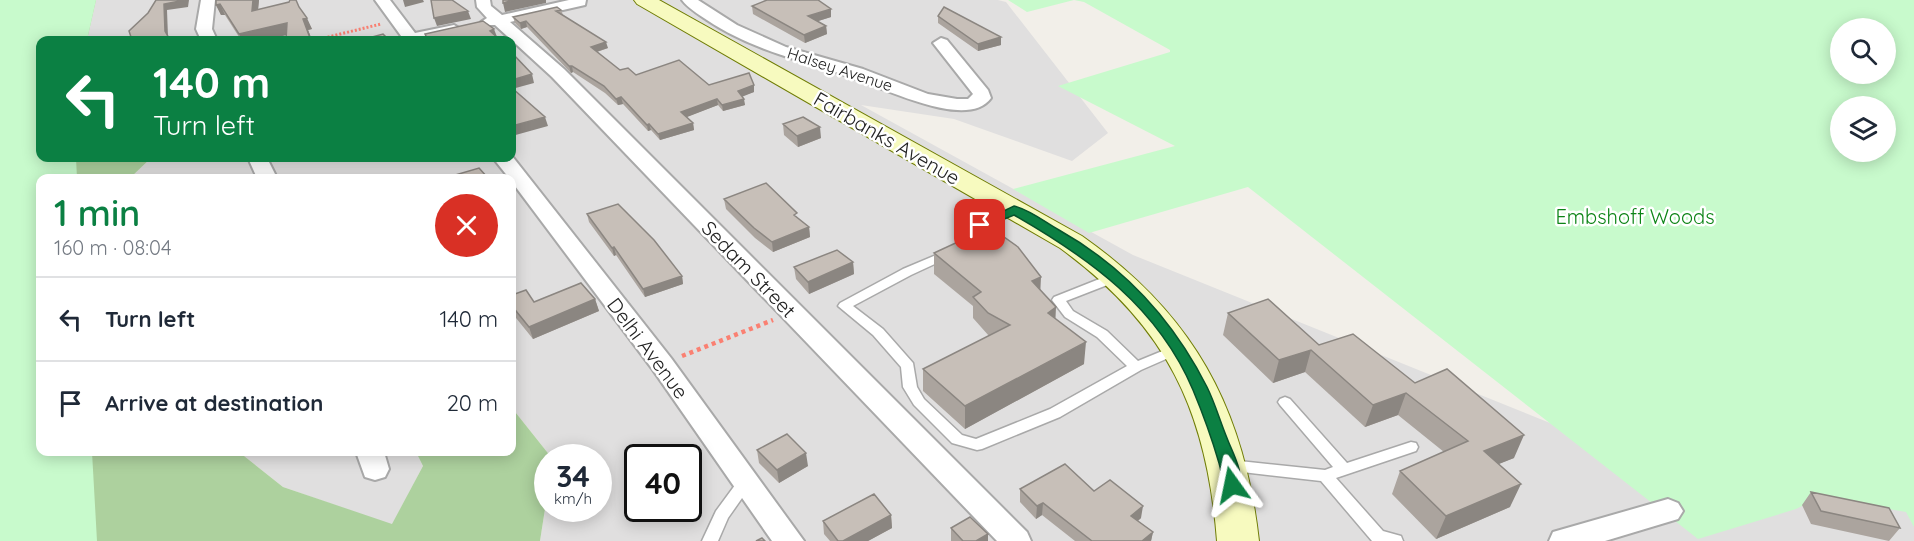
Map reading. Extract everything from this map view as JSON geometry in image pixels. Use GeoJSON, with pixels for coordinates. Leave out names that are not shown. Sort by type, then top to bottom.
{"type":"FeatureCollection","features":[{"type":"Feature","properties":{"kind":"street"},"geometry":{"type":"LineString","coordinates":[[207,36],[204,29],[208,0]]}},
{"type":"Feature","properties":{"kind":"street","name":"Sedam Street"},"geometry":{"type":"LineString","coordinates":[[483,0],[484,7],[558,73],[1016,541]]}},
{"type":"Feature","properties":{"kind":"street"},"geometry":{"type":"LineString","coordinates":[[385,1],[409,36]]}},
{"type":"Feature","properties":{"kind":"street"},"geometry":{"type":"LineString","coordinates":[[429,36],[580,2]]}},
{"type":"Feature","properties":{"kind":"street","name":"Halsey Avenue"},"geometry":{"type":"LineString","coordinates":[[675,5],[786,52],[845,69],[929,100],[968,105],[981,100],[981,92],[941,43]]}},
{"type":"Feature","properties":{"kind":"street","name":"Fairbanks Avenue"},"geometry":{"type":"LineString","coordinates":[[675,5],[1014,210],[1071,242],[1116,277],[1157,320],[1200,389],[1229,466],[1238,541]]}},
{"type":"Feature","properties":{"kind":"street","name":"Delhi Avenue"},"geometry":{"type":"LineString","coordinates":[[506,162],[515,174]]}},
{"type":"Feature","properties":{"kind":"street","name":"Delhi Avenue"},"geometry":{"type":"LineString","coordinates":[[516,175],[662,364],[789,541]]}},
{"type":"Feature","properties":{"kind":"street"},"geometry":{"type":"LineString","coordinates":[[1564,541],[1668,511]]}},
{"type":"Feature","properties":{"kind":"lane"},"geometry":{"type":"LineString","coordinates":[[1014,210],[980,225],[969,244],[907,272],[844,306],[878,332],[908,366],[910,387],[919,402],[957,439],[977,445],[1055,412],[1136,367],[1177,349]]}},
{"type":"Feature","properties":{"kind":"lane"},"geometry":{"type":"LineString","coordinates":[[1116,277],[1059,300],[1069,314],[1102,334],[1136,367]]}},
{"type":"Feature","properties":{"kind":"lane"},"geometry":{"type":"LineString","coordinates":[[1285,402],[1343,469]]}},
{"type":"Feature","properties":{"kind":"lane"},"geometry":{"type":"LineString","coordinates":[[1229,466],[1325,476],[1411,447]]}},
{"type":"Feature","properties":{"kind":"lane"},"geometry":{"type":"LineString","coordinates":[[1325,476],[1378,536],[1395,541]]}},
{"type":"Feature","properties":{"kind":"lane"},"geometry":{"type":"LineString","coordinates":[[710,541],[722,515],[746,481]]}},
{"type":"Feature","properties":{"kind":"path"},"geometry":{"type":"LineString","coordinates":[[332,36],[397,20]]}},
{"type":"Feature","properties":{"kind":"path"},"geometry":{"type":"LineString","coordinates":[[662,364],[792,313]]}},
{"type":"Feature","properties":{"kind":"shaded area"},"geometry":{"type":"Polygon","coordinates":[[[96,0],[998,0],[1006,2],[1108,133],[1072,161],[954,119],[861,105],[1133,255],[1637,458],[1914,472],[1914,541],[540,541],[543,522],[612,522],[612,444],[541,444],[516,413],[516,174],[134,174],[147,162],[516,162],[516,36],[88,36],[96,0]]]}},
{"type":"Feature","properties":{"kind":"shaded area"},"geometry":{"type":"Polygon","coordinates":[[[244,456],[418,456],[423,466],[392,525],[283,487],[244,456]]]}},
{"type":"Feature","properties":{"kind":"green space"},"geometry":{"type":"Polygon","coordinates":[[[0,0],[96,0],[88,36],[36,36],[36,162],[147,162],[134,174],[36,174],[36,456],[244,456],[283,487],[392,524],[423,466],[418,456],[516,456],[516,413],[541,444],[534,444],[534,522],[543,522],[540,541],[0,541],[0,0]]]}},
{"type":"Feature","properties":{"kind":"green space"},"geometry":{"type":"Polygon","coordinates":[[[0,0],[96,0],[88,36],[36,36],[36,162],[76,162],[77,174],[36,174],[36,456],[92,456],[97,541],[0,541],[0,0]]]}},
{"type":"Feature","properties":{"kind":"green space"},"geometry":{"type":"Polygon","coordinates":[[[1008,0],[1074,0],[1027,12],[1008,0]]]}},
{"type":"Feature","properties":{"kind":"green space","name":"Embshoff Woods"},"geometry":{"type":"Polygon","coordinates":[[[1074,0],[1914,0],[1914,527],[1906,512],[1820,497],[1796,509],[1698,539],[1248,187],[1089,233],[1013,189],[1175,146],[1058,86],[1170,52],[1084,2],[1074,0]]]}},
{"type":"Feature","properties":{"kind":"building"},"geometry":{"type":"Polygon","coordinates":[[[156,0],[185,0],[164,4],[165,31],[168,36],[131,36],[129,31],[148,13],[156,0]]]}},
{"type":"Feature","properties":{"kind":"building"},"geometry":{"type":"Polygon","coordinates":[[[216,0],[253,0],[252,11],[296,0],[307,18],[303,19],[309,36],[286,36],[287,23],[239,34],[220,4],[216,5],[216,0]]]}},
{"type":"Feature","properties":{"kind":"building"},"geometry":{"type":"Polygon","coordinates":[[[431,0],[452,0],[468,11],[434,18],[431,0]]]}},
{"type":"Feature","properties":{"kind":"building"},"geometry":{"type":"Polygon","coordinates":[[[767,0],[818,0],[831,9],[808,16],[826,26],[804,35],[752,6],[767,0]]]}},
{"type":"Feature","properties":{"kind":"building"},"geometry":{"type":"Polygon","coordinates":[[[557,7],[561,10],[556,11],[606,42],[591,47],[620,70],[628,68],[636,75],[679,60],[709,85],[749,73],[754,85],[738,91],[744,99],[722,105],[717,99],[681,112],[693,123],[658,134],[621,97],[616,99],[604,86],[569,66],[526,21],[520,23],[513,17],[557,7]]]}},
{"type":"Feature","properties":{"kind":"building"},"geometry":{"type":"Polygon","coordinates":[[[944,7],[1001,37],[978,44],[938,16],[944,7]]]}},
{"type":"Feature","properties":{"kind":"building"},"geometry":{"type":"Polygon","coordinates":[[[483,21],[494,29],[490,31],[496,36],[426,36],[425,34],[483,21]]]}},
{"type":"Feature","properties":{"kind":"building"},"geometry":{"type":"Polygon","coordinates":[[[516,57],[532,74],[516,79],[516,57]]]}},
{"type":"Feature","properties":{"kind":"building"},"geometry":{"type":"Polygon","coordinates":[[[516,92],[545,117],[516,125],[516,92]]]}},
{"type":"Feature","properties":{"kind":"building"},"geometry":{"type":"Polygon","coordinates":[[[803,117],[820,127],[797,136],[783,124],[803,117]]]}},
{"type":"Feature","properties":{"kind":"building"},"geometry":{"type":"Polygon","coordinates":[[[479,168],[484,174],[459,174],[479,168]]]}},
{"type":"Feature","properties":{"kind":"building"},"geometry":{"type":"Polygon","coordinates":[[[766,183],[797,213],[794,215],[809,227],[772,242],[724,199],[766,183]]]}},
{"type":"Feature","properties":{"kind":"building"},"geometry":{"type":"Polygon","coordinates":[[[618,204],[654,240],[682,276],[643,289],[614,247],[612,248],[587,214],[618,204]]]}},
{"type":"Feature","properties":{"kind":"building"},"geometry":{"type":"Polygon","coordinates":[[[990,227],[1018,247],[1041,277],[1032,281],[1056,307],[1048,313],[1086,342],[965,406],[923,369],[1010,325],[988,313],[973,297],[981,292],[934,253],[990,227]]]}},
{"type":"Feature","properties":{"kind":"building"},"geometry":{"type":"Polygon","coordinates":[[[837,250],[853,262],[808,282],[794,267],[837,250]]]}},
{"type":"Feature","properties":{"kind":"building"},"geometry":{"type":"Polygon","coordinates":[[[581,283],[595,299],[529,327],[516,311],[516,294],[526,290],[534,302],[581,283]]]}},
{"type":"Feature","properties":{"kind":"building"},"geometry":{"type":"Polygon","coordinates":[[[1268,299],[1319,345],[1353,334],[1415,383],[1447,369],[1524,435],[1484,451],[1521,484],[1446,516],[1400,471],[1468,441],[1406,393],[1373,405],[1311,350],[1279,360],[1228,313],[1268,299]]]}},
{"type":"Feature","properties":{"kind":"building"},"geometry":{"type":"Polygon","coordinates":[[[787,434],[806,453],[777,470],[757,450],[787,434]]]}},
{"type":"Feature","properties":{"kind":"building"},"geometry":{"type":"Polygon","coordinates":[[[1065,464],[1094,491],[1110,480],[1143,506],[1131,516],[1153,532],[1142,541],[1092,541],[1043,503],[1037,506],[1020,489],[1065,464]]]}},
{"type":"Feature","properties":{"kind":"building"},"geometry":{"type":"Polygon","coordinates":[[[1811,492],[1889,508],[1900,528],[1821,511],[1811,492]]]}},
{"type":"Feature","properties":{"kind":"building"},"geometry":{"type":"Polygon","coordinates":[[[874,494],[891,515],[843,541],[838,541],[823,521],[874,494]]]}},
{"type":"Feature","properties":{"kind":"building"},"geometry":{"type":"Polygon","coordinates":[[[970,517],[988,534],[976,541],[963,541],[951,528],[970,517]]]}},
{"type":"Feature","properties":{"kind":"route"},"geometry":{"type":"LineString","coordinates":[[980,225],[1014,210],[1071,242],[1131,290],[1157,320],[1184,359],[1200,389],[1229,466],[1232,485]]}}]}
